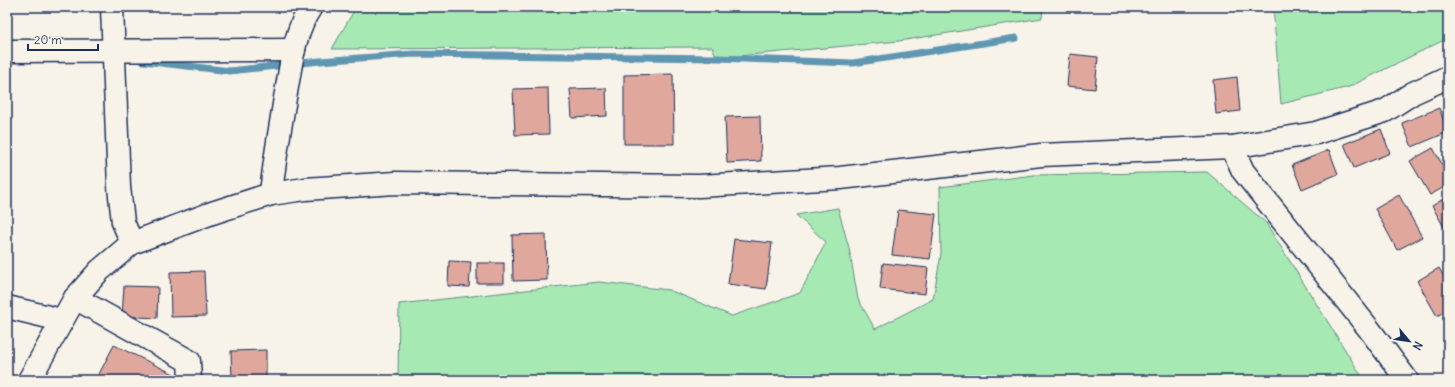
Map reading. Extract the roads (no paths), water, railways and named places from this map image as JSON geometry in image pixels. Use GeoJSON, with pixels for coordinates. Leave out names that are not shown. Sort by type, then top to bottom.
{"type":"FeatureCollection","features":[{"type":"Feature","properties":{"kind":"street"},"geometry":{"type":"LineString","coordinates":[[112,7],[119,187],[123,222],[132,243]]}},
{"type":"Feature","properties":{"kind":"street"},"geometry":{"type":"LineString","coordinates":[[271,194],[274,167],[294,50],[307,12],[311,7]]}},
{"type":"Feature","properties":{"kind":"street"},"geometry":{"type":"LineString","coordinates":[[7,51],[294,50]]}},
{"type":"Feature","properties":{"kind":"street"},"geometry":{"type":"LineString","coordinates":[[29,380],[61,320],[75,298],[99,271],[132,243],[212,213],[271,194],[396,183],[700,186],[840,178],[1041,156],[1232,147],[1323,131],[1385,111],[1412,94],[1448,77]]}},
{"type":"Feature","properties":{"kind":"street"},"geometry":{"type":"LineString","coordinates":[[1232,147],[1242,171],[1369,329],[1407,380]]}},
{"type":"Feature","properties":{"kind":"street"},"geometry":{"type":"LineString","coordinates":[[75,298],[189,360],[190,380]]}},
{"type":"Feature","properties":{"kind":"street"},"geometry":{"type":"LineString","coordinates":[[7,307],[61,320]]}},
{"type":"Feature","properties":{"kind":"waterway"},"geometry":{"type":"LineString","coordinates":[[143,61],[230,71],[320,61],[413,54],[717,58],[853,63],[1016,38]]}}]}
